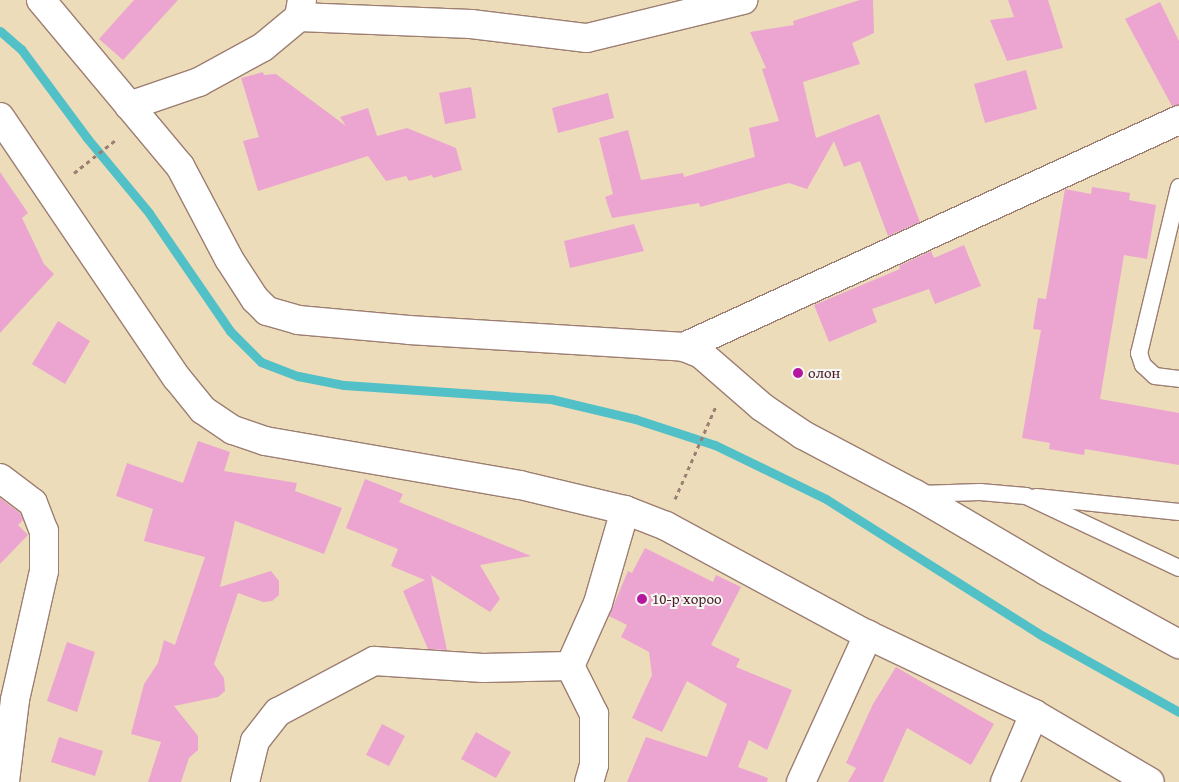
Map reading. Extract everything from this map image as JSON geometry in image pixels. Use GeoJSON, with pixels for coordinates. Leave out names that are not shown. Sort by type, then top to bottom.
{"type":"FeatureCollection","features":[{"type":"Feature","properties":{"kind":"street"},"geometry":{"type":"LineString","coordinates":[[41,0],[180,166],[244,284],[260,307],[274,315],[419,331],[684,347],[701,354],[796,431],[915,494],[1046,571],[1179,644]]}},
{"type":"Feature","properties":{"kind":"street"},"geometry":{"type":"LineString","coordinates":[[136,112],[225,70],[263,47],[300,9],[471,24],[587,38],[743,0]]}},
{"type":"Feature","properties":{"kind":"street"},"geometry":{"type":"LineString","coordinates":[[0,117],[177,378],[203,410],[233,430],[265,442],[520,485],[625,510],[666,526],[868,635],[1034,714],[1150,782]]}},
{"type":"Feature","properties":{"kind":"street"},"geometry":{"type":"LineString","coordinates":[[684,347],[1179,120]]}},
{"type":"Feature","properties":{"kind":"street"},"geometry":{"type":"LineString","coordinates":[[0,478],[33,503],[44,531],[44,571],[15,700],[5,782]]}},
{"type":"Feature","properties":{"kind":"street"},"geometry":{"type":"LineString","coordinates":[[570,666],[598,602],[625,510]]}},
{"type":"Feature","properties":{"kind":"street"},"geometry":{"type":"LineString","coordinates":[[801,782],[868,635]]}},
{"type":"Feature","properties":{"kind":"street"},"geometry":{"type":"LineString","coordinates":[[246,782],[255,741],[278,712],[374,662],[483,668],[570,666]]}},
{"type":"Feature","properties":{"kind":"street"},"geometry":{"type":"LineString","coordinates":[[570,666],[594,714],[594,765],[589,782]]}},
{"type":"Feature","properties":{"kind":"street"},"geometry":{"type":"LineString","coordinates":[[1005,782],[1034,714]]}},
{"type":"Feature","properties":{"kind":"lane"},"geometry":{"type":"LineString","coordinates":[[1179,187],[1139,353],[1143,365],[1155,376],[1179,379]]}},
{"type":"Feature","properties":{"kind":"lane"},"geometry":{"type":"LineString","coordinates":[[915,494],[980,492],[1179,512]]}},
{"type":"Feature","properties":{"kind":"lane"},"geometry":{"type":"LineString","coordinates":[[1026,496],[1179,568]]}},
{"type":"Feature","properties":{"kind":"path"},"geometry":{"type":"LineString","coordinates":[[77,171],[136,112]]}},
{"type":"Feature","properties":{"kind":"path"},"geometry":{"type":"LineString","coordinates":[[679,488],[729,378]]}},
{"type":"Feature","properties":{"kind":"building"},"geometry":{"type":"Polygon","coordinates":[[[134,0],[178,0],[123,60],[99,39],[134,0]]]}},
{"type":"Feature","properties":{"kind":"building"},"geometry":{"type":"Polygon","coordinates":[[[860,0],[873,0],[874,33],[852,43],[860,64],[803,82],[816,138],[879,114],[920,222],[888,236],[860,161],[844,167],[834,141],[807,189],[789,183],[700,207],[699,203],[612,218],[605,197],[613,194],[599,138],[628,130],[641,180],[683,173],[684,177],[755,157],[749,128],[779,121],[762,69],[766,68],[750,32],[794,25],[793,21],[860,0]]]}},
{"type":"Feature","properties":{"kind":"building"},"geometry":{"type":"Polygon","coordinates":[[[1008,0],[1048,0],[1063,48],[1007,61],[990,20],[1014,17],[1008,0]]]}},
{"type":"Feature","properties":{"kind":"building"},"geometry":{"type":"Polygon","coordinates":[[[1160,2],[1179,41],[1179,105],[1172,106],[1125,19],[1160,2]]]}},
{"type":"Feature","properties":{"kind":"building"},"geometry":{"type":"Polygon","coordinates":[[[1026,70],[1037,109],[985,123],[974,84],[1026,70]]]}},
{"type":"Feature","properties":{"kind":"building"},"geometry":{"type":"Polygon","coordinates":[[[263,72],[264,75],[276,74],[346,126],[340,117],[368,108],[377,136],[407,128],[456,148],[462,170],[433,178],[432,175],[409,181],[406,176],[386,181],[368,156],[258,191],[243,141],[259,137],[241,78],[263,72]]]}},
{"type":"Feature","properties":{"kind":"building"},"geometry":{"type":"Polygon","coordinates":[[[471,87],[476,118],[445,124],[439,93],[471,87]]]}},
{"type":"Feature","properties":{"kind":"building"},"geometry":{"type":"Polygon","coordinates":[[[608,93],[614,118],[558,133],[552,108],[608,93]]]}},
{"type":"Feature","properties":{"kind":"building"},"geometry":{"type":"Polygon","coordinates":[[[0,172],[28,213],[22,218],[44,264],[54,274],[0,333],[0,172]]]}},
{"type":"Feature","properties":{"kind":"building"},"geometry":{"type":"Polygon","coordinates":[[[1092,187],[1130,193],[1129,200],[1156,205],[1147,259],[1124,255],[1100,399],[1179,413],[1179,465],[1085,449],[1084,455],[1049,449],[1050,443],[1022,438],[1041,330],[1033,329],[1038,298],[1046,299],[1065,189],[1091,194],[1092,187]]]}},
{"type":"Feature","properties":{"kind":"building"},"geometry":{"type":"Polygon","coordinates":[[[634,224],[644,251],[570,268],[564,241],[634,224]]]}},
{"type":"Feature","properties":{"kind":"building"},"geometry":{"type":"Polygon","coordinates":[[[964,245],[981,286],[935,304],[929,289],[872,309],[877,322],[829,342],[814,305],[900,269],[899,266],[931,251],[934,258],[964,245]]]}},
{"type":"Feature","properties":{"kind":"building"},"geometry":{"type":"Polygon","coordinates":[[[58,321],[90,341],[65,384],[32,364],[58,321]]]}},
{"type":"Feature","properties":{"kind":"building"},"geometry":{"type":"Polygon","coordinates":[[[198,441],[230,452],[224,471],[297,483],[295,491],[342,508],[324,554],[230,519],[235,521],[220,587],[271,571],[279,581],[279,595],[272,601],[263,602],[238,593],[214,664],[224,678],[225,691],[218,697],[174,706],[198,736],[198,750],[189,758],[181,782],[148,782],[161,742],[131,734],[144,684],[158,663],[164,640],[175,645],[205,557],[144,541],[153,509],[116,496],[127,463],[183,483],[198,441]]]}},
{"type":"Feature","properties":{"kind":"building"},"geometry":{"type":"Polygon","coordinates":[[[365,479],[403,494],[399,502],[531,556],[480,565],[500,599],[490,612],[431,575],[447,650],[428,649],[403,591],[425,580],[391,566],[398,549],[346,528],[365,479]]]}},
{"type":"Feature","properties":{"kind":"building"},"geometry":{"type":"Polygon","coordinates":[[[0,498],[20,513],[23,520],[18,525],[28,535],[0,564],[0,498]]]}},
{"type":"Feature","properties":{"kind":"building"},"geometry":{"type":"Polygon","coordinates":[[[645,548],[713,582],[716,575],[741,587],[711,645],[740,659],[736,667],[792,690],[767,750],[749,740],[738,767],[768,778],[767,782],[627,782],[646,737],[707,757],[727,704],[687,681],[662,732],[632,718],[652,675],[649,652],[621,637],[627,625],[609,616],[628,571],[632,573],[645,548]]]}},
{"type":"Feature","properties":{"kind":"building"},"geometry":{"type":"Polygon","coordinates":[[[67,642],[95,652],[77,712],[47,701],[67,642]]]}},
{"type":"Feature","properties":{"kind":"building"},"geometry":{"type":"Polygon","coordinates":[[[896,667],[994,724],[971,765],[907,728],[883,782],[848,782],[856,768],[846,763],[873,704],[896,667]]]}},
{"type":"Feature","properties":{"kind":"building"},"geometry":{"type":"Polygon","coordinates":[[[382,724],[405,736],[389,766],[366,755],[382,724]]]}},
{"type":"Feature","properties":{"kind":"building"},"geometry":{"type":"Polygon","coordinates":[[[476,732],[511,752],[496,778],[461,759],[476,732]]]}},
{"type":"Feature","properties":{"kind":"building"},"geometry":{"type":"Polygon","coordinates":[[[59,737],[103,751],[95,776],[51,762],[59,737]]]}},
{"type":"Feature","properties":{"kind":"waterway"},"geometry":{"type":"LineString","coordinates":[[0,31],[21,49],[87,138],[149,213],[230,331],[261,362],[298,376],[344,385],[551,399],[635,419],[715,445],[826,499],[1043,636],[1179,712]]}},
{"type":"Feature","properties":{"kind":"place","name":"олон"},"geometry":{"type":"Point","coordinates":[798,373]}},
{"type":"Feature","properties":{"kind":"place","name":"10-р хороо"},"geometry":{"type":"Point","coordinates":[642,599]}}]}
